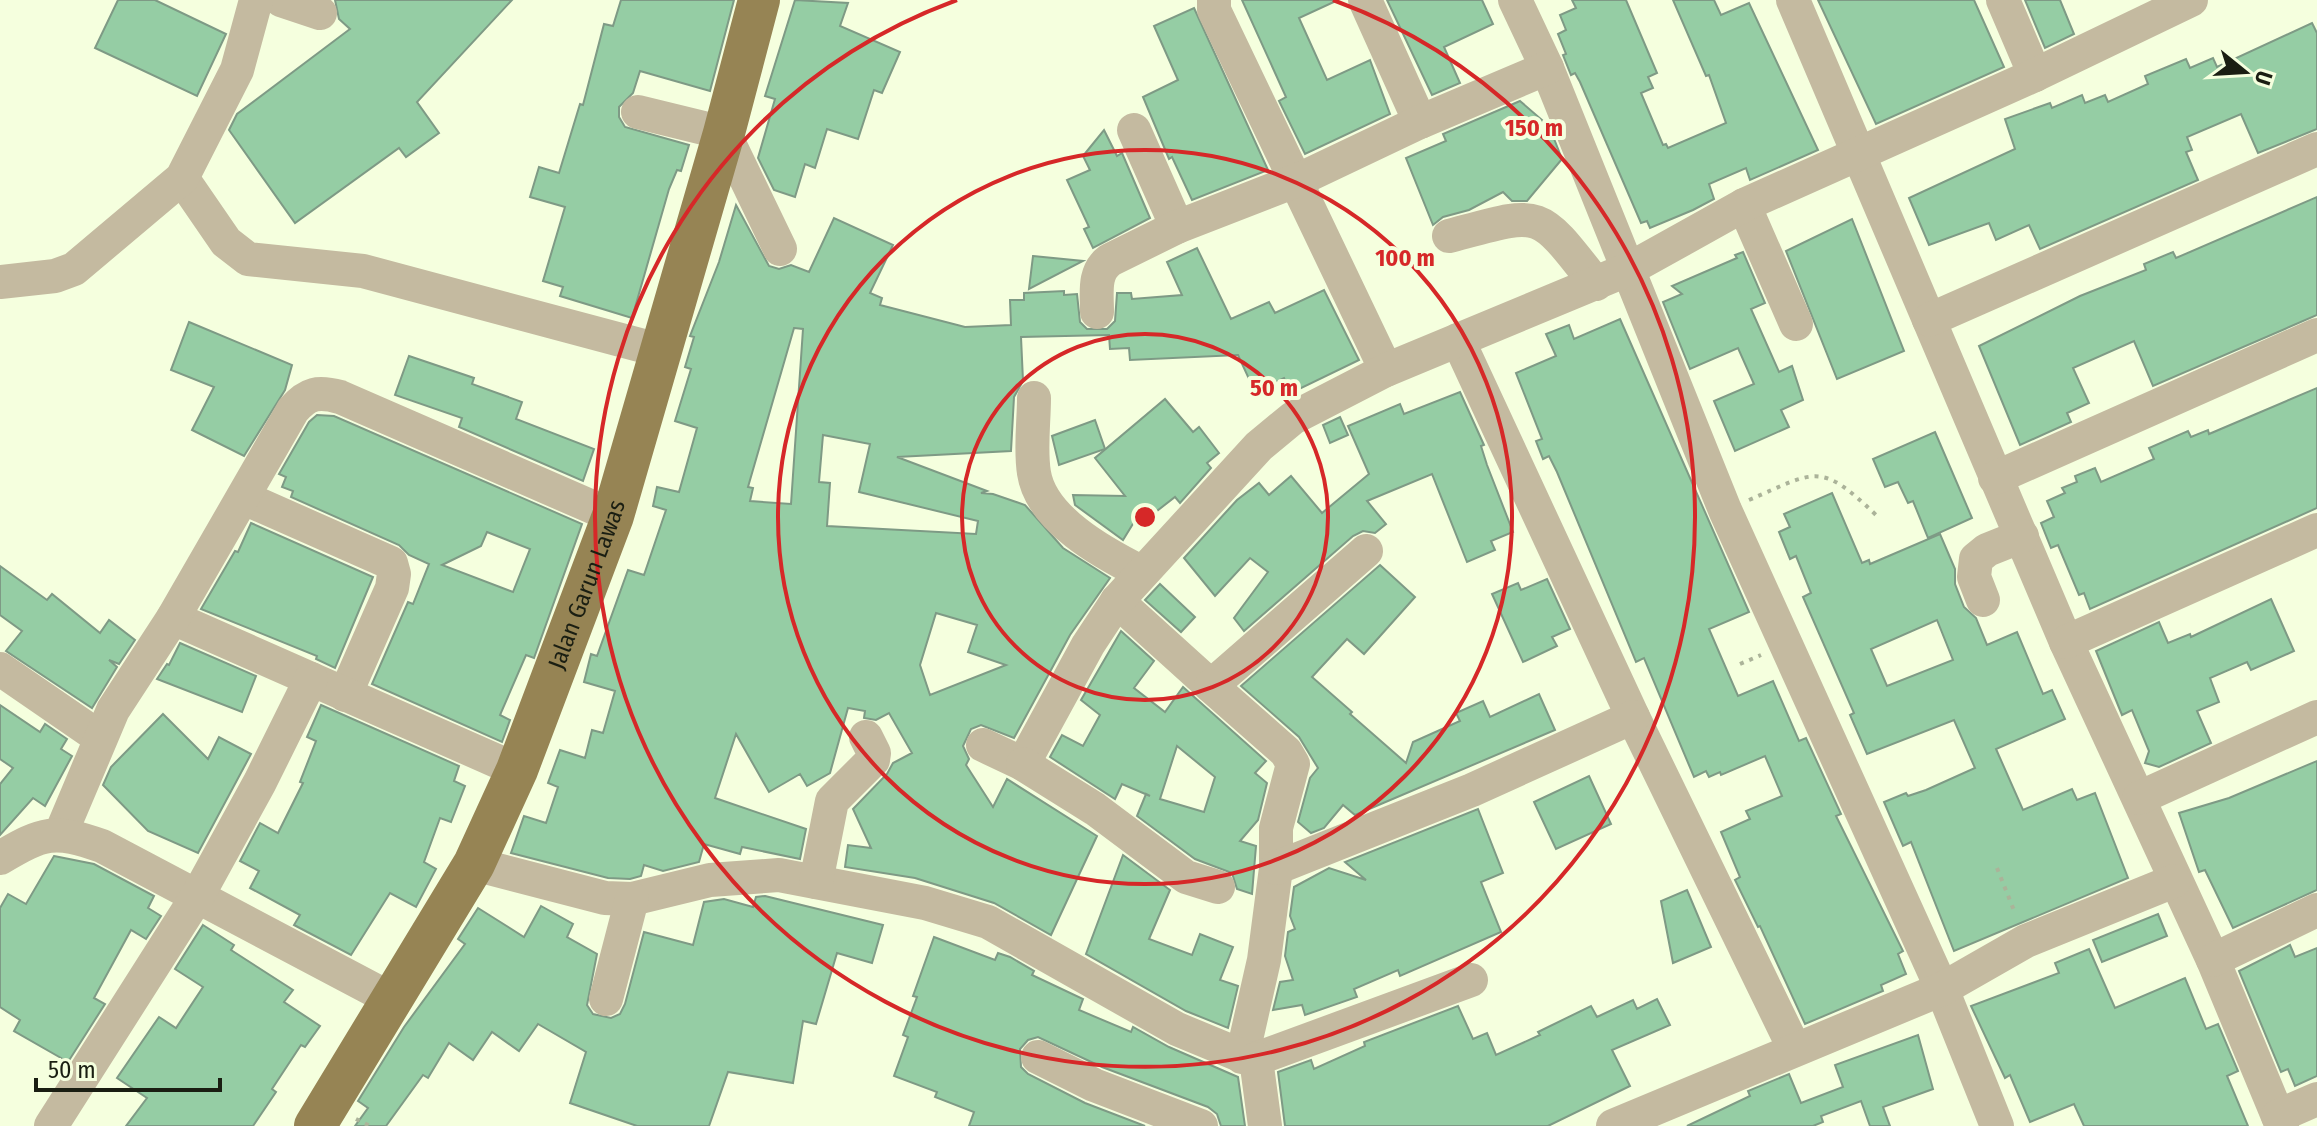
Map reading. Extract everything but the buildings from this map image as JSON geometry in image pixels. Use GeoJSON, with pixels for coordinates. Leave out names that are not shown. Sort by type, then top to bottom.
{"type":"FeatureCollection","features":[{"type":"Feature","properties":{"kind":"main road","name":"Jalan Garun Lawas"},"geometry":{"type":"LineString","coordinates":[[315,1126],[474,864],[517,770],[613,516],[724,133],[759,0]]}},
{"type":"Feature","properties":{"kind":"street"},"geometry":{"type":"LineString","coordinates":[[0,282],[55,276],[74,269],[182,178],[237,70],[256,0]]}},
{"type":"Feature","properties":{"kind":"street"},"geometry":{"type":"LineString","coordinates":[[281,0],[320,13]]}},
{"type":"Feature","properties":{"kind":"street"},"geometry":{"type":"LineString","coordinates":[[1214,0],[1214,10],[1298,180],[1386,370]]}},
{"type":"Feature","properties":{"kind":"street"},"geometry":{"type":"LineString","coordinates":[[1365,0],[1420,122]]}},
{"type":"Feature","properties":{"kind":"street"},"geometry":{"type":"LineString","coordinates":[[1515,0],[1547,68],[1725,510],[1942,989],[1997,1126]]}},
{"type":"Feature","properties":{"kind":"street"},"geometry":{"type":"LineString","coordinates":[[1793,0],[2066,642],[2213,960],[2280,1121],[2317,1099]]}},
{"type":"Feature","properties":{"kind":"street"},"geometry":{"type":"LineString","coordinates":[[2003,0],[2035,75]]}},
{"type":"Feature","properties":{"kind":"street"},"geometry":{"type":"LineString","coordinates":[[1023,764],[1088,645],[1117,601],[1276,431],[1315,405],[1386,370],[1629,269],[1744,205],[2035,75],[2177,3]]}},
{"type":"Feature","properties":{"kind":"street"},"geometry":{"type":"LineString","coordinates":[[1097,312],[1097,280],[1105,263],[1177,227],[1298,180],[1420,122],[1547,68]]}},
{"type":"Feature","properties":{"kind":"street"},"geometry":{"type":"LineString","coordinates":[[638,112],[724,133],[780,249]]}},
{"type":"Feature","properties":{"kind":"street"},"geometry":{"type":"LineString","coordinates":[[1134,130],[1177,227]]}},
{"type":"Feature","properties":{"kind":"street"},"geometry":{"type":"LineString","coordinates":[[1929,320],[2317,149]]}},
{"type":"Feature","properties":{"kind":"street"},"geometry":{"type":"LineString","coordinates":[[182,178],[226,242],[248,259],[363,271],[662,351]]}},
{"type":"Feature","properties":{"kind":"street"},"geometry":{"type":"LineString","coordinates":[[1744,205],[1796,324]]}},
{"type":"Feature","properties":{"kind":"street"},"geometry":{"type":"LineString","coordinates":[[1449,236],[1516,218],[1531,219],[1554,229],[1596,284]]}},
{"type":"Feature","properties":{"kind":"street"},"geometry":{"type":"LineString","coordinates":[[1995,478],[2317,335]]}},
{"type":"Feature","properties":{"kind":"street"},"geometry":{"type":"LineString","coordinates":[[1458,340],[1633,717],[1794,1048]]}},
{"type":"Feature","properties":{"kind":"street"},"geometry":{"type":"LineString","coordinates":[[61,833],[99,737],[173,618],[293,410],[306,397],[317,392],[340,397],[613,516]]}},
{"type":"Feature","properties":{"kind":"street"},"geometry":{"type":"LineString","coordinates":[[1034,398],[1034,473],[1042,495],[1090,545],[1141,572]]}},
{"type":"Feature","properties":{"kind":"street"},"geometry":{"type":"LineString","coordinates":[[244,498],[391,563],[395,578],[392,588],[345,695]]}},
{"type":"Feature","properties":{"kind":"street"},"geometry":{"type":"LineString","coordinates":[[2066,642],[2317,530]]}},
{"type":"Feature","properties":{"kind":"street"},"geometry":{"type":"LineString","coordinates":[[1983,600],[1974,577],[1976,559],[1987,550],[2022,536]]}},
{"type":"Feature","properties":{"kind":"street"},"geometry":{"type":"LineString","coordinates":[[1211,686],[1366,551]]}},
{"type":"Feature","properties":{"kind":"street"},"geometry":{"type":"LineString","coordinates":[[1117,601],[1291,758],[1291,774],[1276,828],[1276,868],[1249,1058],[1265,1126]]}},
{"type":"Feature","properties":{"kind":"street"},"geometry":{"type":"LineString","coordinates":[[173,618],[517,770]]}},
{"type":"Feature","properties":{"kind":"street"},"geometry":{"type":"LineString","coordinates":[[0,669],[99,737]]}},
{"type":"Feature","properties":{"kind":"street"},"geometry":{"type":"LineString","coordinates":[[51,1126],[198,895],[311,679]]}},
{"type":"Feature","properties":{"kind":"street"},"geometry":{"type":"LineString","coordinates":[[1276,868],[1472,790],[1633,717]]}},
{"type":"Feature","properties":{"kind":"street"},"geometry":{"type":"LineString","coordinates":[[2139,798],[2317,717]]}},
{"type":"Feature","properties":{"kind":"street"},"geometry":{"type":"LineString","coordinates":[[816,882],[832,801],[873,760],[874,753],[866,737]]}},
{"type":"Feature","properties":{"kind":"street"},"geometry":{"type":"LineString","coordinates":[[983,745],[1023,764],[1095,809],[1186,877],[1218,887]]}},
{"type":"Feature","properties":{"kind":"street"},"geometry":{"type":"LineString","coordinates":[[0,858],[40,837],[61,833],[102,846],[393,1000]]}},
{"type":"Feature","properties":{"kind":"street"},"geometry":{"type":"LineString","coordinates":[[474,864],[583,895],[632,899],[710,880],[779,875],[925,903],[988,922],[1177,1029],[1249,1058],[1471,980]]}},
{"type":"Feature","properties":{"kind":"street"},"geometry":{"type":"LineString","coordinates":[[1613,1126],[1794,1048],[1942,989],[2026,941],[2174,881]]}},
{"type":"Feature","properties":{"kind":"street"},"geometry":{"type":"LineString","coordinates":[[606,999],[632,899]]}},
{"type":"Feature","properties":{"kind":"street"},"geometry":{"type":"LineString","coordinates":[[2213,960],[2317,910]]}},
{"type":"Feature","properties":{"kind":"street"},"geometry":{"type":"LineString","coordinates":[[1038,1057],[1149,1108],[1201,1126]]}},
{"type":"Feature","properties":{"kind":"path"},"geometry":{"type":"LineString","coordinates":[[1725,510],[1794,479],[1819,475],[1831,477],[1847,488],[1876,515]]}},
{"type":"Feature","properties":{"kind":"path"},"geometry":{"type":"LineString","coordinates":[[1997,868],[2026,941]]}}]}
